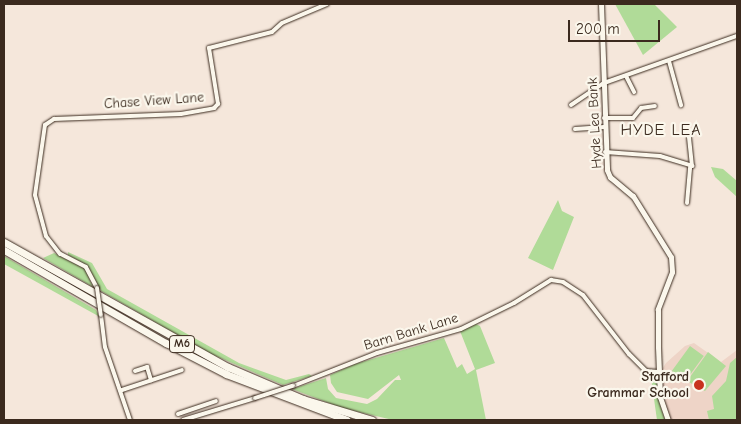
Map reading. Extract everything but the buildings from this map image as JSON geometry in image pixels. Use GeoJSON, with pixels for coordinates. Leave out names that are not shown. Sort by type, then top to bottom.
{"type":"FeatureCollection","features":[{"type":"Feature","properties":{"kind":"highway","name":"M6"},"geometry":{"type":"LineString","coordinates":[[4,242],[228,367],[303,399],[372,420]]}},
{"type":"Feature","properties":{"kind":"highway","name":"M6"},"geometry":{"type":"LineString","coordinates":[[4,250],[166,344],[226,374],[300,405],[347,420]]}},
{"type":"Feature","properties":{"kind":"street","name":"Chase View Lane"},"geometry":{"type":"LineString","coordinates":[[122,390],[105,347],[97,288],[86,267],[60,254],[46,236],[35,196],[45,125],[54,119],[182,114],[214,108],[218,104],[209,48],[272,32],[282,23],[327,4]]}},
{"type":"Feature","properties":{"kind":"street","name":"Hyde Lea Bank"},"geometry":{"type":"LineString","coordinates":[[601,4],[605,152],[610,177],[633,196],[671,257],[672,272],[658,309],[660,397],[668,420]]}},
{"type":"Feature","properties":{"kind":"street"},"geometry":{"type":"LineString","coordinates":[[571,105],[604,84],[737,36]]}},
{"type":"Feature","properties":{"kind":"street"},"geometry":{"type":"LineString","coordinates":[[669,61],[681,105]]}},
{"type":"Feature","properties":{"kind":"street"},"geometry":{"type":"LineString","coordinates":[[626,76],[634,92]]}},
{"type":"Feature","properties":{"kind":"street"},"geometry":{"type":"LineString","coordinates":[[604,118],[633,118],[641,108],[655,106]]}},
{"type":"Feature","properties":{"kind":"street"},"geometry":{"type":"LineString","coordinates":[[576,129],[604,127]]}},
{"type":"Feature","properties":{"kind":"street"},"geometry":{"type":"LineString","coordinates":[[687,203],[691,166],[689,136]]}},
{"type":"Feature","properties":{"kind":"street"},"geometry":{"type":"LineString","coordinates":[[605,152],[660,156],[691,166]]}},
{"type":"Feature","properties":{"kind":"street","name":"Barn Bank Lane"},"geometry":{"type":"LineString","coordinates":[[186,412],[186,420],[293,386],[377,353],[461,329],[514,303],[551,280],[563,282],[583,295],[629,354],[646,371],[658,372]]}},
{"type":"Feature","properties":{"kind":"street"},"geometry":{"type":"LineString","coordinates":[[135,371],[147,367],[152,380]]}},
{"type":"Feature","properties":{"kind":"street"},"geometry":{"type":"LineString","coordinates":[[130,420],[122,390],[182,370]]}},
{"type":"Feature","properties":{"kind":"street"},"geometry":{"type":"LineString","coordinates":[[178,414],[216,401]]}},
{"type":"Feature","properties":{"kind":"shaded area","name":"Stafford Grammar School"},"geometry":{"type":"Polygon","coordinates":[[[694,343],[721,362],[737,350],[737,420],[669,420],[661,397],[659,374],[666,363],[685,346],[694,343]]]}},
{"type":"Feature","properties":{"kind":"green space"},"geometry":{"type":"Polygon","coordinates":[[[615,4],[654,4],[677,27],[643,55],[615,4]]]}},
{"type":"Feature","properties":{"kind":"green space"},"geometry":{"type":"Polygon","coordinates":[[[711,167],[723,169],[737,181],[737,197],[715,177],[711,167]]]}},
{"type":"Feature","properties":{"kind":"green space"},"geometry":{"type":"Polygon","coordinates":[[[558,200],[562,211],[574,217],[553,270],[528,258],[558,200]]]}},
{"type":"Feature","properties":{"kind":"green space"},"geometry":{"type":"Polygon","coordinates":[[[68,252],[92,263],[107,289],[239,363],[286,380],[309,374],[312,376],[283,385],[209,353],[101,291],[88,266],[68,255],[68,252]]]}},
{"type":"Feature","properties":{"kind":"green space"},"geometry":{"type":"Polygon","coordinates":[[[54,253],[85,269],[93,287],[43,258],[54,253]]]}},
{"type":"Feature","properties":{"kind":"green space"},"geometry":{"type":"Polygon","coordinates":[[[4,256],[96,310],[100,317],[4,264],[4,256]]]}},
{"type":"Feature","properties":{"kind":"green space"},"geometry":{"type":"Polygon","coordinates":[[[476,324],[480,326],[495,363],[476,370],[486,420],[393,420],[342,408],[292,389],[326,378],[328,389],[336,398],[367,404],[377,399],[395,380],[401,380],[399,375],[368,399],[337,392],[331,383],[330,375],[355,364],[444,338],[457,368],[462,364],[467,374],[475,369],[460,331],[476,324]]]}},
{"type":"Feature","properties":{"kind":"green space"},"geometry":{"type":"Polygon","coordinates":[[[690,346],[704,356],[686,381],[672,371],[690,346]]]}},
{"type":"Feature","properties":{"kind":"green space"},"geometry":{"type":"Polygon","coordinates":[[[708,352],[726,366],[705,391],[687,381],[708,352]]]}},
{"type":"Feature","properties":{"kind":"green space"},"geometry":{"type":"Polygon","coordinates":[[[737,357],[737,420],[709,420],[707,411],[714,409],[712,396],[726,381],[730,363],[737,357]]]}},
{"type":"Feature","properties":{"kind":"green space"},"geometry":{"type":"Polygon","coordinates":[[[647,374],[656,375],[659,402],[665,420],[657,420],[651,378],[644,376],[647,374]]]}},
{"type":"Feature","properties":{"kind":"place","name":"Stafford Grammar School"},"geometry":{"type":"Point","coordinates":[699,385]}},
{"type":"Feature","properties":{"kind":"district","name":"HYDE LEA"},"geometry":{"type":"Point","coordinates":[661,130]}}]}
